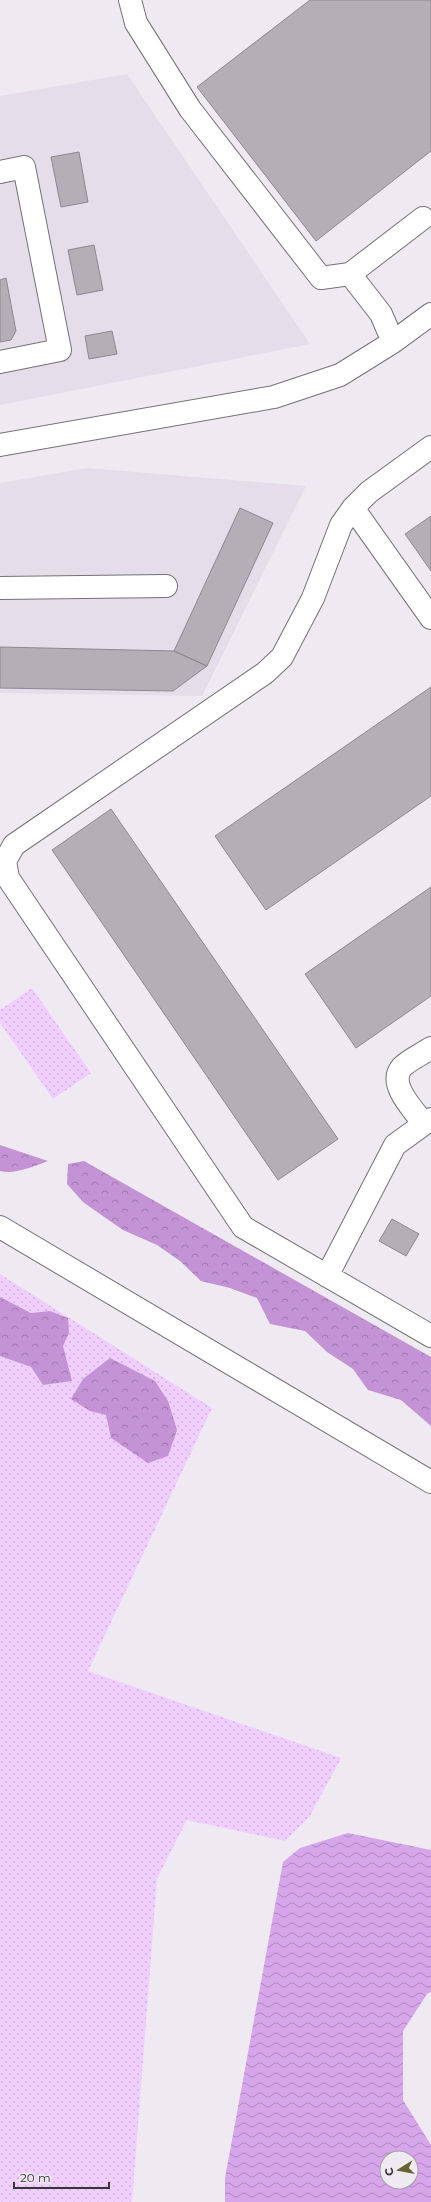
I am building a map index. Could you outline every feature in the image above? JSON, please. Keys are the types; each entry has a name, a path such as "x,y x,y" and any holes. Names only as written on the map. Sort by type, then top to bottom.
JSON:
{"main road":[{"path":"130,0 136,23 190,109 321,278 350,274 423,218"},
{"path":"0,172 24,167 60,350 0,362"},
{"path":"350,274 381,314 393,342"},
{"path":"0,445 274,397 340,375 393,342 431,314"},
{"path":"431,448 369,492 353,508 341,525 313,598 282,656 265,673 14,845 5,861 8,878 243,1227 431,1336"},
{"path":"353,508 431,618"},
{"path":"0,588 166,586"},
{"path":"327,1276 395,1145 427,1122 398,1087 397,1076 402,1067 431,1048"},
{"path":"0,1227 431,1482"}],"shaded area":[{"path":"127,74 310,344 0,405 0,96"},
{"path":"87,468 306,486 202,696 0,693 0,483"},
{"path":"32,988 91,1073 53,1099 0,1023 0,1010"},
{"path":"0,1274 212,1408 88,1671 341,1758 310,1816 285,1841 187,1820 157,1879 132,2202 0,2202 0,1356 31,1367 43,1385 71,1381 63,1346 69,1333 50,1311 31,1313 0,1297","holes":["134,1372 155,1381 127,1448 111,1438 106,1415"]}],"green space":[{"path":"0,1145 48,1161 18,1171 0,1171"},
{"path":"84,1161 431,1357 431,1426 401,1400 368,1390 353,1369 327,1352 305,1331 270,1324 257,1298 230,1288 201,1281 180,1261 157,1245 123,1230 83,1202 67,1184 68,1164"},
{"path":"0,1297 31,1313 50,1311 68,1318 69,1333 63,1346 72,1381 43,1385 31,1367 0,1356"},
{"path":"110,1358 155,1381 168,1401 177,1430 168,1456 148,1463 111,1438 106,1415 90,1411 71,1399 83,1379"}],"water":[{"path":"348,1833 431,1850 431,1992 427,1994 403,2031 403,2100 431,2145 431,2202 225,2202 225,2178 283,1862 300,1848"}],"building":[{"path":"310,0 431,0 431,151 316,241 197,87"},
{"path":"79,152 88,202 61,207 51,157"},
{"path":"94,245 103,290 77,295 68,250"},
{"path":"6,278 16,331 11,340 0,342 0,280"},
{"path":"112,331 117,354 89,359 85,336"},
{"path":"240,508 273,523 207,666 174,651"},
{"path":"431,516 431,571 405,534"},
{"path":"0,647 174,651 207,666 173,691 0,688"},
{"path":"431,687 431,796 266,910 215,836"},
{"path":"111,809 338,1139 278,1180 52,850"},
{"path":"431,887 431,996 356,1048 305,974"},
{"path":"392,1219 419,1234 406,1256 379,1241"}]}
